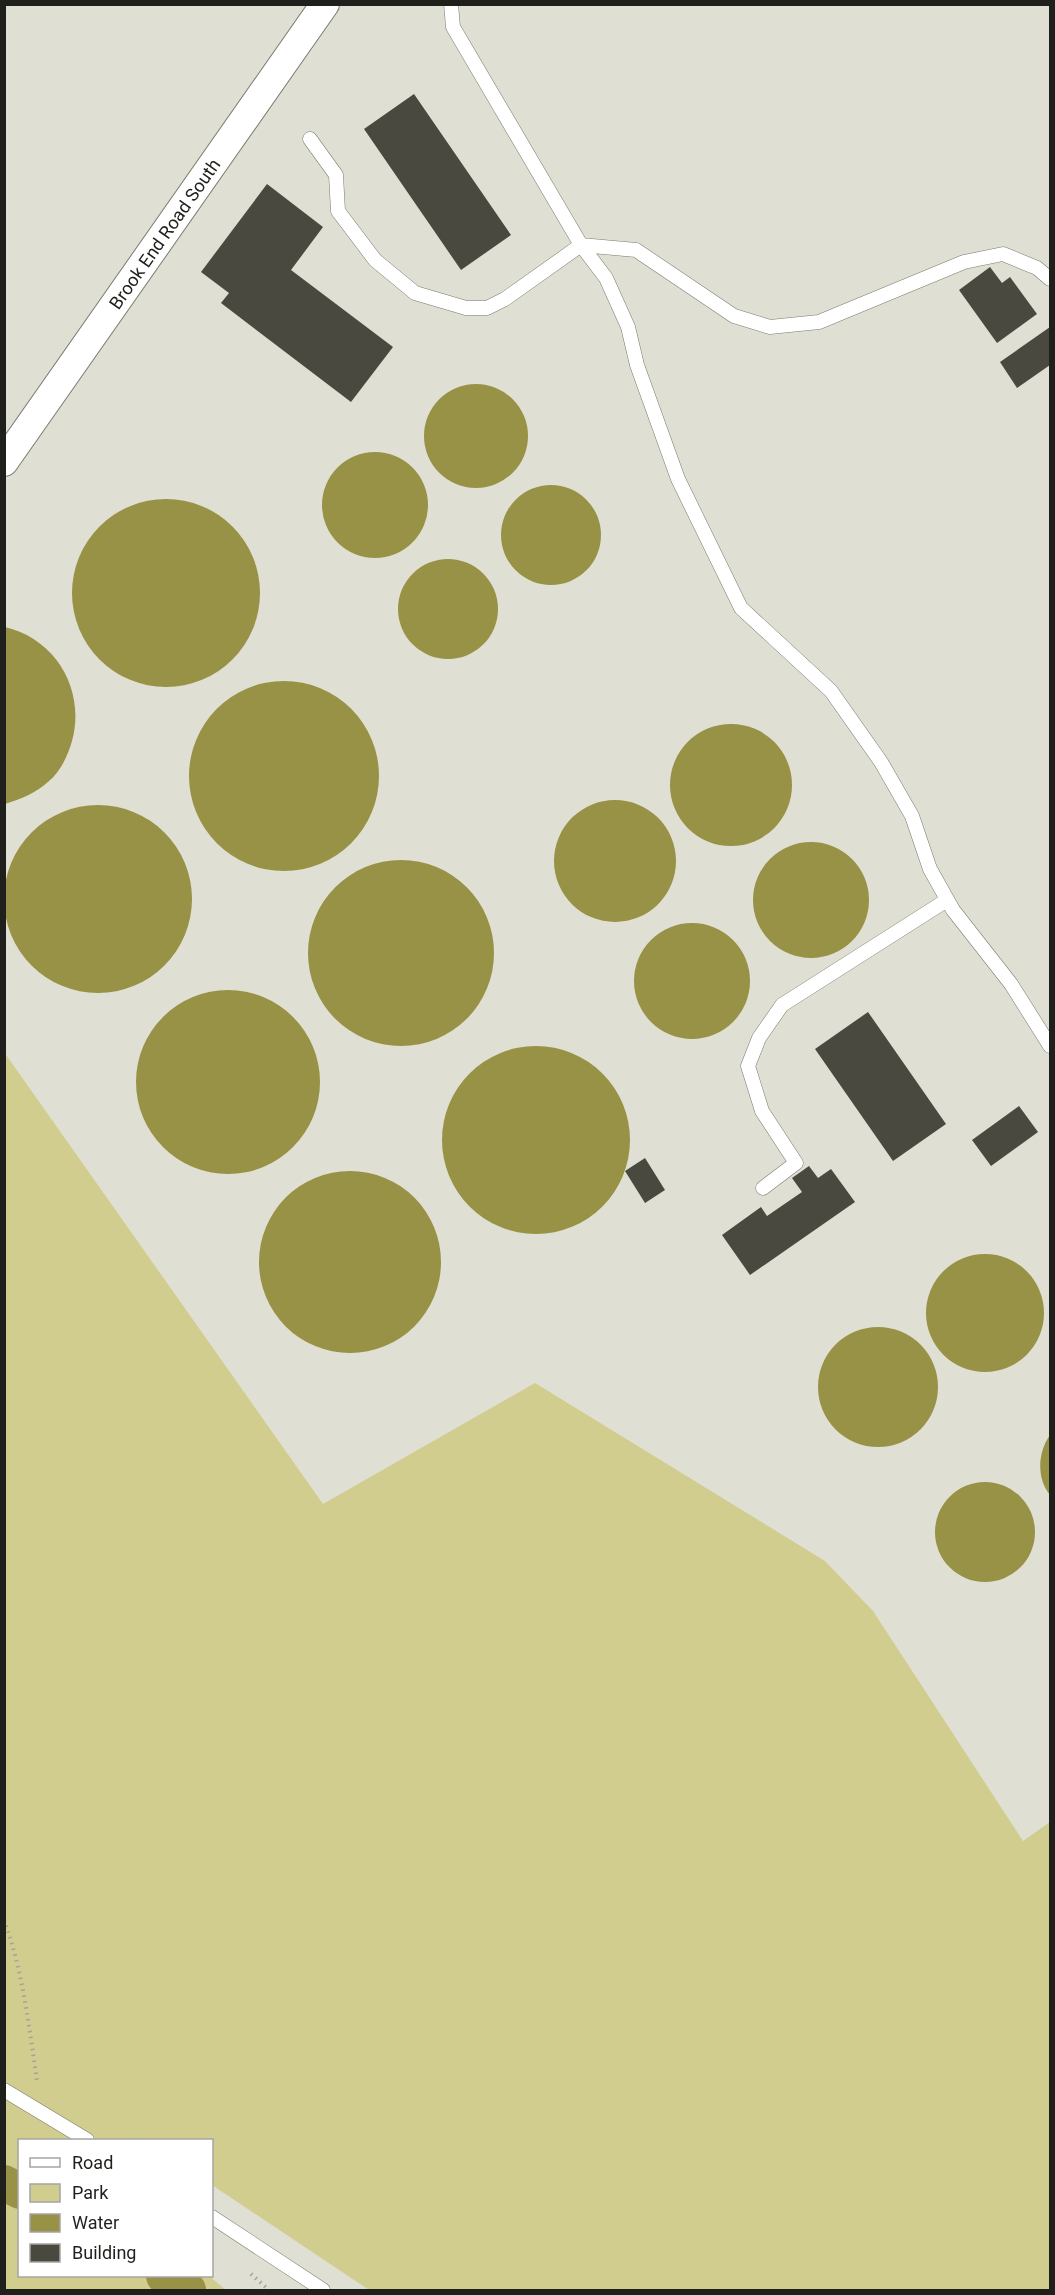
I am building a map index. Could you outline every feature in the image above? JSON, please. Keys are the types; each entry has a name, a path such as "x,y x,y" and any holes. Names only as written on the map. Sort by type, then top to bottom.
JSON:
{"street":[{"name":"Brook End Road South","path":"4,462 325,4"}],"lane":[{"path":"451,4 453,27 581,245 606,278 628,327 637,365 678,479 741,608 831,691 881,762 912,816 930,869 947,900 1046,1031 1050,1046"},
{"path":"310,140 336,175 338,211 375,260 415,293 466,308 487,308 505,299 581,245 636,250 734,316 770,327 819,322 964,262 1003,254 1037,268 1050,279"},
{"path":"763,1188 796,1163 762,1110 748,1066 759,1038 782,1005 947,900"},
{"path":"4,2090 85,2139"},
{"path":"213,2218 323,2290"}],"path":[{"path":"4,1920 12,1941 27,2014 41,2112"}],"green space":[{"path":"4,1052 323,1504 535,1383 825,1561 873,1611 1023,1841 1050,1822 1050,2290 369,2290 213,2186 213,2139 132,2138 18,2139 18,2277 210,2277 226,2290 5,2290"}],"water":[{"path":"476,384 496,388 513,399 524,416 528,436 524,456 513,473 496,484 476,488 456,484 439,473 428,456 424,436 428,416 439,399 456,388"},
{"path":"375,452 395,456 413,467 424,485 428,505 424,525 413,543 395,554 375,558 355,554 337,543 326,525 322,505 326,485 337,467 355,456"},
{"path":"551,485 570,489 587,499 597,516 601,535 597,554 587,571 570,581 551,585 532,581 515,571 505,554 501,535 505,516 515,499 532,489"},
{"path":"157,499 175,499 202,506 233,526 253,557 260,593 253,629 233,660 202,680 175,687 157,687 122,676 106,666 93,653 76,620 72,602 72,584 83,549 93,533 106,520 139,503"},
{"path":"448,559 467,563 483,574 494,590 498,609 494,628 483,644 467,655 448,659 429,655 413,644 402,628 398,609 402,590 413,574 429,563"},
{"path":"5,627 23,633 39,643 63,669 75,703 75,722 68,752 53,777 34,792 5,804"},
{"path":"275,681 293,681 329,692 344,702 358,716 375,748 379,776 375,804 368,821 358,836 344,850 312,867 293,871 275,871 239,860 224,850 210,836 193,804 189,785 189,767 200,731 210,716 224,702 256,685"},
{"path":"731,724 754,729 765,734 774,742 782,751 787,762 792,785 787,808 782,819 774,828 765,836 754,841 731,846 708,841 697,836 688,828 680,819 675,808 670,785 675,762 680,751 688,742 697,734 708,729"},
{"path":"615,800 638,805 658,818 671,838 676,861 671,884 658,904 638,917 615,922 592,917 572,904 559,884 554,861 559,838 572,818 592,805"},
{"path":"98,805 134,812 158,826 171,839 185,863 192,899 185,935 171,959 158,972 134,986 98,993 62,986 38,972 25,959 11,935 4,899 11,863 25,839 38,826 62,812"},
{"path":"811,842 833,847 852,859 864,878 869,900 864,922 852,941 833,953 811,958 789,953 770,941 758,922 753,900 758,878 770,859 789,847"},
{"path":"401,860 437,867 467,887 487,917 494,953 487,989 467,1019 437,1039 401,1046 365,1039 335,1019 315,989 308,953 315,917 335,887 365,867"},
{"path":"692,923 714,927 733,940 746,959 750,981 746,1003 733,1022 714,1035 692,1039 670,1035 651,1022 638,1003 634,981 638,959 651,940 670,927"},
{"path":"228,990 263,997 293,1017 313,1047 320,1082 313,1117 293,1147 263,1167 228,1174 193,1167 163,1147 143,1117 136,1082 143,1047 163,1017 193,997"},
{"path":"527,1046 545,1046 572,1053 603,1073 623,1104 630,1140 623,1176 603,1207 572,1227 545,1234 527,1234 492,1223 476,1213 463,1200 446,1167 442,1149 442,1131 453,1096 463,1080 476,1067 509,1050"},
{"path":"350,1171 368,1172 385,1178 401,1186 415,1197 426,1211 434,1227 440,1244 440,1280 434,1297 426,1313 415,1327 401,1338 385,1346 368,1352 350,1353 332,1352 315,1346 299,1338 285,1327 274,1313 266,1297 260,1280 259,1262 260,1244 266,1227 274,1211 285,1197 299,1186 315,1178 332,1172"},
{"path":"985,1254 1007,1259 1027,1271 1039,1291 1044,1313 1039,1335 1027,1355 1007,1367 985,1372 963,1367 943,1355 931,1335 926,1313 931,1291 943,1271 963,1259"},
{"path":"878,1327 901,1331 921,1344 934,1364 938,1387 934,1410 921,1430 901,1443 878,1447 855,1443 835,1430 822,1410 818,1387 822,1364 835,1344 855,1331"},
{"path":"1050,1435 1050,1495 1042,1481 1040,1465 1043,1449"},
{"path":"985,1482 1013,1490 1027,1504 1035,1532 1027,1560 1013,1574 985,1582 957,1574 943,1560 935,1532 943,1504 957,1490"}],"building":[{"path":"414,94 511,235 461,270 364,129"},
{"path":"267,184 323,227 291,270 393,347 351,402 221,303 229,293 201,272"},
{"path":"990,267 1002,283 1010,277 1037,314 997,343 959,290"},
{"path":"1050,327 1050,365 1017,388 1000,362"},
{"path":"868,1012 946,1124 893,1161 815,1049"},
{"path":"1019,1106 1038,1132 991,1166 972,1140"},
{"path":"645,1158 665,1190 645,1203 625,1171"},
{"path":"809,1166 818,1178 831,1169 855,1202 750,1275 722,1235 761,1207 767,1216 802,1192 792,1178"}],"waterway":[{"path":"4,2183 18,2190"},
{"path":"166,2277 188,2290"}]}
